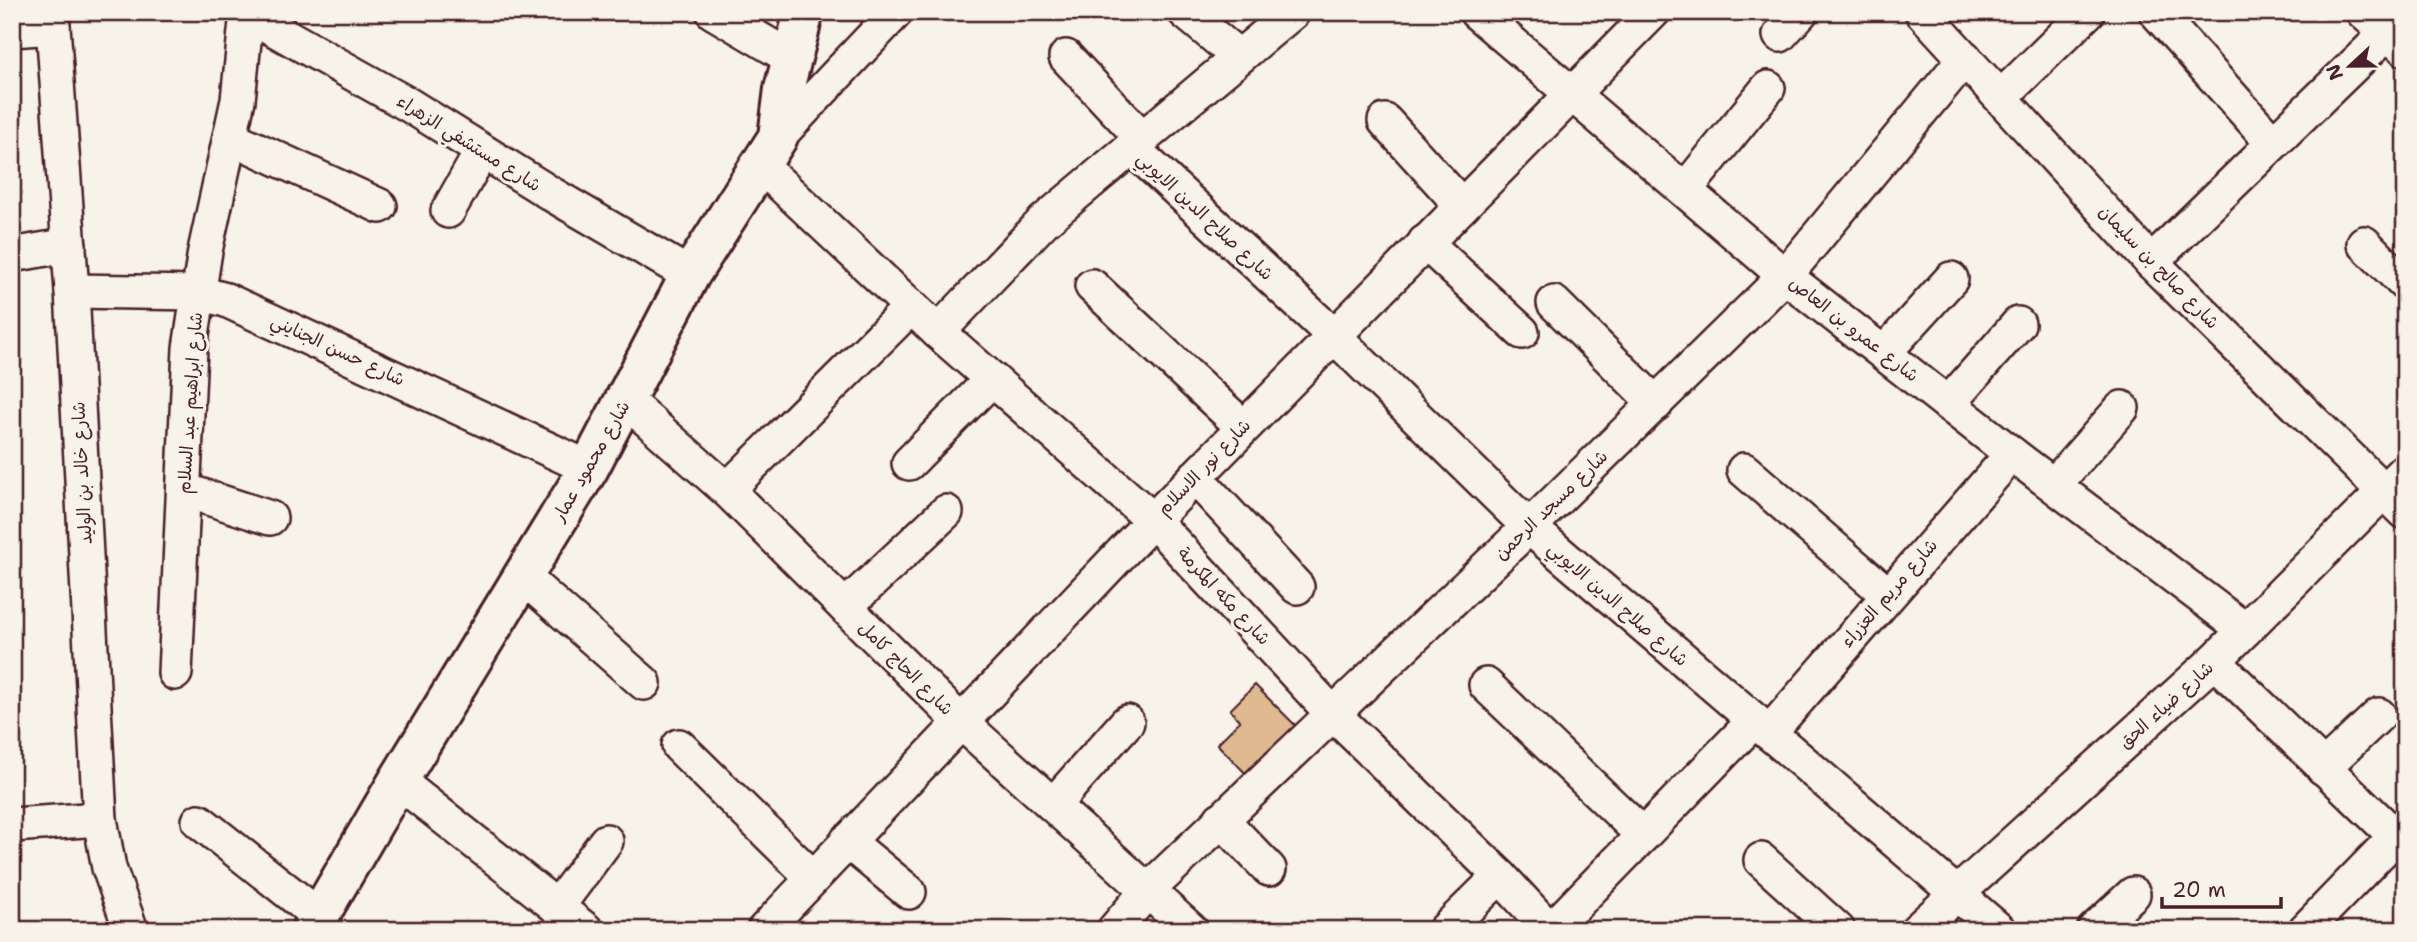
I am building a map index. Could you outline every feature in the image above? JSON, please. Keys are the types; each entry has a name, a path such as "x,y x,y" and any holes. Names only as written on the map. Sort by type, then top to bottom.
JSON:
{"street":[{"path":"713,12 791,58"},
{"path":"768,151 804,12"},
{"name":"شارع محمود عمار","path":"316,923 398,781 589,468 690,275 768,151 896,12"},
{"path":"1185,12 1239,57"},
{"path":"938,332 1044,221 1293,12"},
{"name":"شارع عمرو بن العاص","path":"1475,12 1786,276 2012,454 2245,630"},
{"name":"شارع صالح بن سليمان","path":"1922,12 2151,262 2397,491"},
{"path":"2001,97 2088,12"},
{"path":"2156,12 2273,143"},
{"name":"شارع ابراهيم عبد السلام","path":"175,673 190,348 238,100 247,13"},
{"name":"شارع مستشفي الزهراء","path":"247,13 409,105 690,275"},
{"name":"شارع نور الاسلام","path":"764,930 1153,520 1651,13"},
{"path":"12,30 52,20"},
{"name":"شارع خالد بن الوليد","path":"52,20 72,291 100,819 109,868 131,930"},
{"path":"2151,262 2385,31"},
{"name":"شارع صلاح الدين الايوبي","path":"1066,57 1136,142 1529,527 1999,930"},
{"name":"شارع مسجد الرحمن","path":"1114,930 1148,890 1331,712 1529,527 1786,276 1965,58"},
{"path":"1685,190 1768,88"},
{"path":"1385,121 1462,206"},
{"path":"230,137 380,206"},
{"path":"448,211 482,151"},
{"name":"شارع مكه المكرمة","path":"768,151 938,332 1153,520 1331,712 1500,876 1550,930"},
{"path":"1425,242 1521,332"},
{"path":"2364,243 2405,284"},
{"path":"12,256 69,245"},
{"path":"1884,354 1951,279"},
{"path":"1091,286 1243,427"},
{"name":"شارع حسن الجنايني","path":"72,291 199,293 256,312 589,468"},
{"path":"1555,303 1656,404"},
{"path":"727,490 911,306"},
{"path":"1948,404 2018,324"},
{"path":"909,463 992,379"},
{"name":"شارع الحاج كامل","path":"626,401 727,490 961,722 1191,930"},
{"path":"2054,485 2122,408"},
{"name":"شارع مريم العزراء","path":"1550,930 1643,835 1761,727 1887,594 2012,454"},
{"path":"1744,470 1887,594"},
{"path":"1195,477 1297,587"},
{"path":"184,490 270,518"},
{"name":"شارع ضياء الحق","path":"1917,930 2397,491"},
{"path":"845,607 946,512"},
{"path":"523,577 644,683"},
{"path":"2214,661 2323,768 2400,831 2305,930"},
{"path":"1486,685 1643,835"},
{"path":"2323,768 2379,715"},
{"path":"1054,805 1127,722"},
{"path":"679,746 813,878"},
{"path":"398,781 586,930"},
{"path":"12,825 100,819"},
{"path":"1221,819 1269,869"},
{"path":"199,821 316,923"},
{"path":"557,907 606,841"},
{"path":"847,841 909,892"},
{"path":"1761,860 1838,930"},
{"path":"1446,930 1500,876"},
{"path":"2094,930 2133,894"}],"building":[{"path":"1255,685 1301,731 1252,780 1217,744 1240,721 1230,710"}]}
